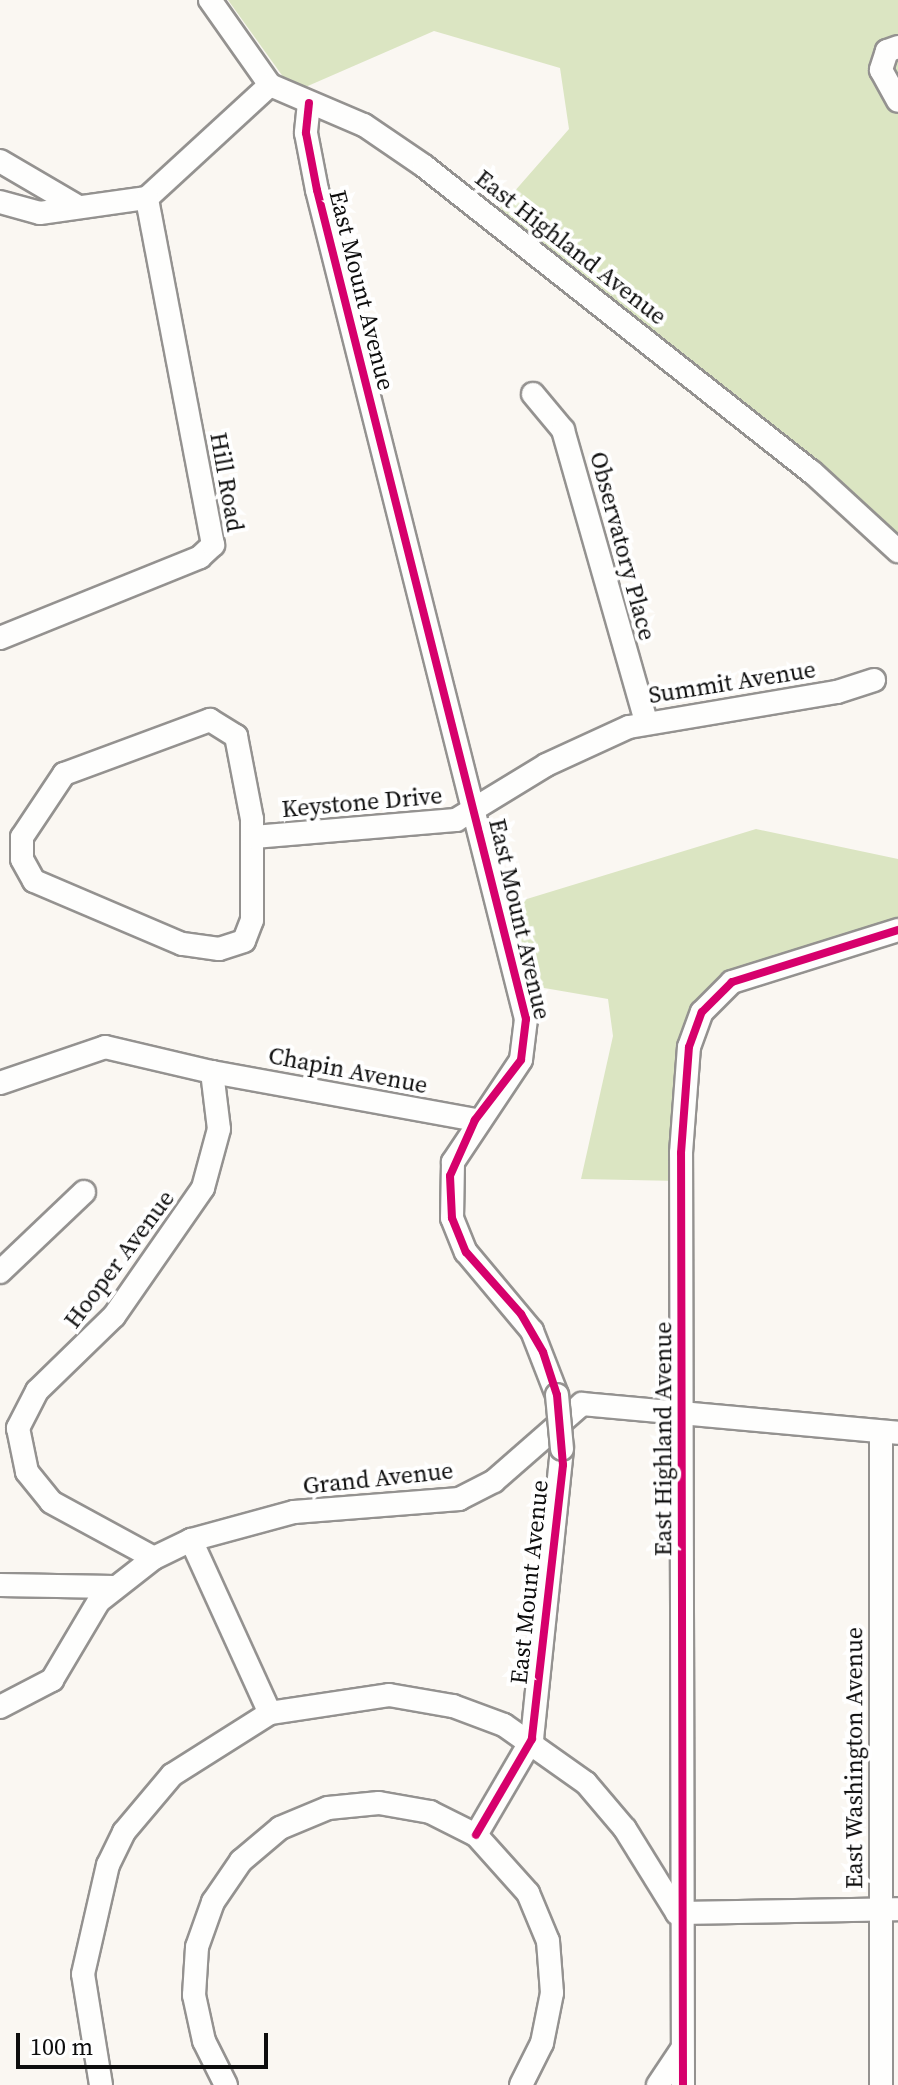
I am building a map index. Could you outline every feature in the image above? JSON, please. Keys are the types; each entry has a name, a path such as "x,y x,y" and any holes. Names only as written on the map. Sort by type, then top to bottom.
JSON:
{"street":[{"path":"0,202 40,213 147,198 270,85 210,0"},
{"path":"898,47 887,51 881,70 898,101"},
{"name":"East Highland Avenue","path":"270,85 364,125 424,166 812,472 898,551"},
{"name":"East Mount Avenue","path":"309,103 314,179 527,1030 521,1060 475,1120 450,1176 455,1231 532,1331 557,1395 562,1449 532,1739 476,1835"},
{"path":"0,161 77,206"},
{"name":"Hill Road","path":"0,638 213,545 147,198"},
{"name":"Observatory Place","path":"533,394 553,412 572,456 646,722"},
{"name":"Summit Avenue","path":"474,811 564,755 646,722 837,692 874,680"},
{"name":"Keystone Drive","path":"210,720 236,736 253,837 251,926 235,948 219,949 110,919 40,887 21,848 34,811 64,774 210,720"},
{"name":"Keystone Drive","path":"253,837 456,820 474,811"},
{"name":"East Highland Avenue","path":"683,2085 677,1913 683,1409 682,1138 695,1027 732,982 898,930"},
{"path":"0,1083 105,1047 212,1072"},
{"name":"Chapin Avenue","path":"212,1072 475,1120"},
{"name":"Hooper Avenue","path":"154,1558 51,1502 27,1472 18,1428 37,1391 114,1316 203,1188 219,1129 212,1072"},
{"path":"0,1272 84,1192"},
{"name":"Grand Avenue","path":"0,1707 66,1666 99,1601 154,1558 191,1540 294,1512 459,1499 494,1481 592,1401 890,1432"},
{"name":"East Washington Avenue","path":"881,2085 889,1909 890,1432"},
{"path":"191,1540 270,1713"},
{"path":"0,1585 114,1587"},
{"path":"101,2085 83,1974 108,1865 124,1832 172,1775 270,1713 389,1695 453,1706 532,1739 613,1814 677,1913 889,1909"},
{"path":"226,2085 204,2041 194,1971 213,1902 241,1861 280,1828 353,1804 430,1812 476,1835 528,1893 548,1941 549,2018 521,2085"},
{"path":"658,2085 682,2049"}],"green space":[{"path":"228,0 898,0 898,556 492,217 569,129 560,68 434,31 294,92"},
{"path":"756,829 898,859 898,928 719,994 682,1058 679,1181 581,1179 613,1036 608,999 521,984 501,907"}],"cycle path":[{"path":"309,103 306,133 317,190 526,1019 521,1060 475,1120 450,1176 452,1218 466,1252 521,1314 543,1352 557,1395 563,1465 532,1739 476,1835"},
{"path":"683,2085 681,1153 689,1047 702,1012 732,982 898,930"}]}
